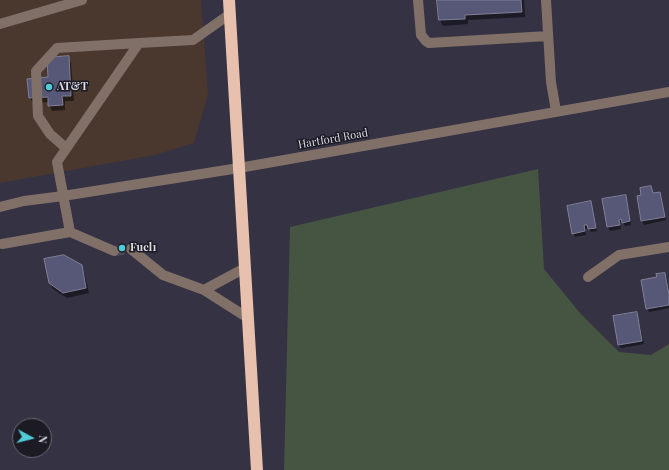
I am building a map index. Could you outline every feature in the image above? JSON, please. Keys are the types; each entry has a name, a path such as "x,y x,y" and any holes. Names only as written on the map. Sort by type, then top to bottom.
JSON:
{"highway":[{"path":"229,0 257,470"}],"street":[{"path":"0,24 82,0"},
{"path":"418,0 421,35 429,43 548,36"},
{"path":"546,0 551,82 556,111"},
{"path":"66,148 50,134 38,116 36,71 56,48 193,40 230,14"},
{"path":"70,232 57,162 139,43"},
{"name":"Hartford Road","path":"0,207 24,201 239,168 669,92"},
{"path":"2,244 70,232 114,252"},
{"path":"588,278 619,255 669,247"},
{"path":"131,249 163,275 204,290 248,318"},
{"path":"204,290 245,268"}],"shaded area":[{"path":"0,0 201,0 208,94 194,143 155,155 0,183"}],"green space":[{"path":"538,169 544,269 580,313 619,352 651,355 669,344 669,470 284,470 290,227"}],"building":[{"path":"437,0 521,0 522,12 465,15 465,19 439,20"},
{"name":"AT&T","path":"69,56 71,96 62,96 63,105 48,106 48,97 29,98 27,79 48,77 47,58"},
{"path":"651,186 653,193 660,192 665,217 641,221 637,196 641,195 640,188"},
{"path":"626,195 630,221 622,223 621,219 619,220 620,225 607,227 602,199"},
{"path":"591,201 596,228 588,229 587,225 584,225 585,231 572,234 567,206"},
{"path":"64,255 82,265 86,288 63,293 49,283 44,259"},
{"path":"665,273 669,294 669,305 646,309 641,280 657,277 656,274"},
{"path":"637,312 642,341 618,345 613,316"}],"tunnel":[{"path":"114,251 131,249"}],"place":[{"name":"AT&T","path":"49,87"},
{"name":"Fuel1","path":"122,248"}]}
